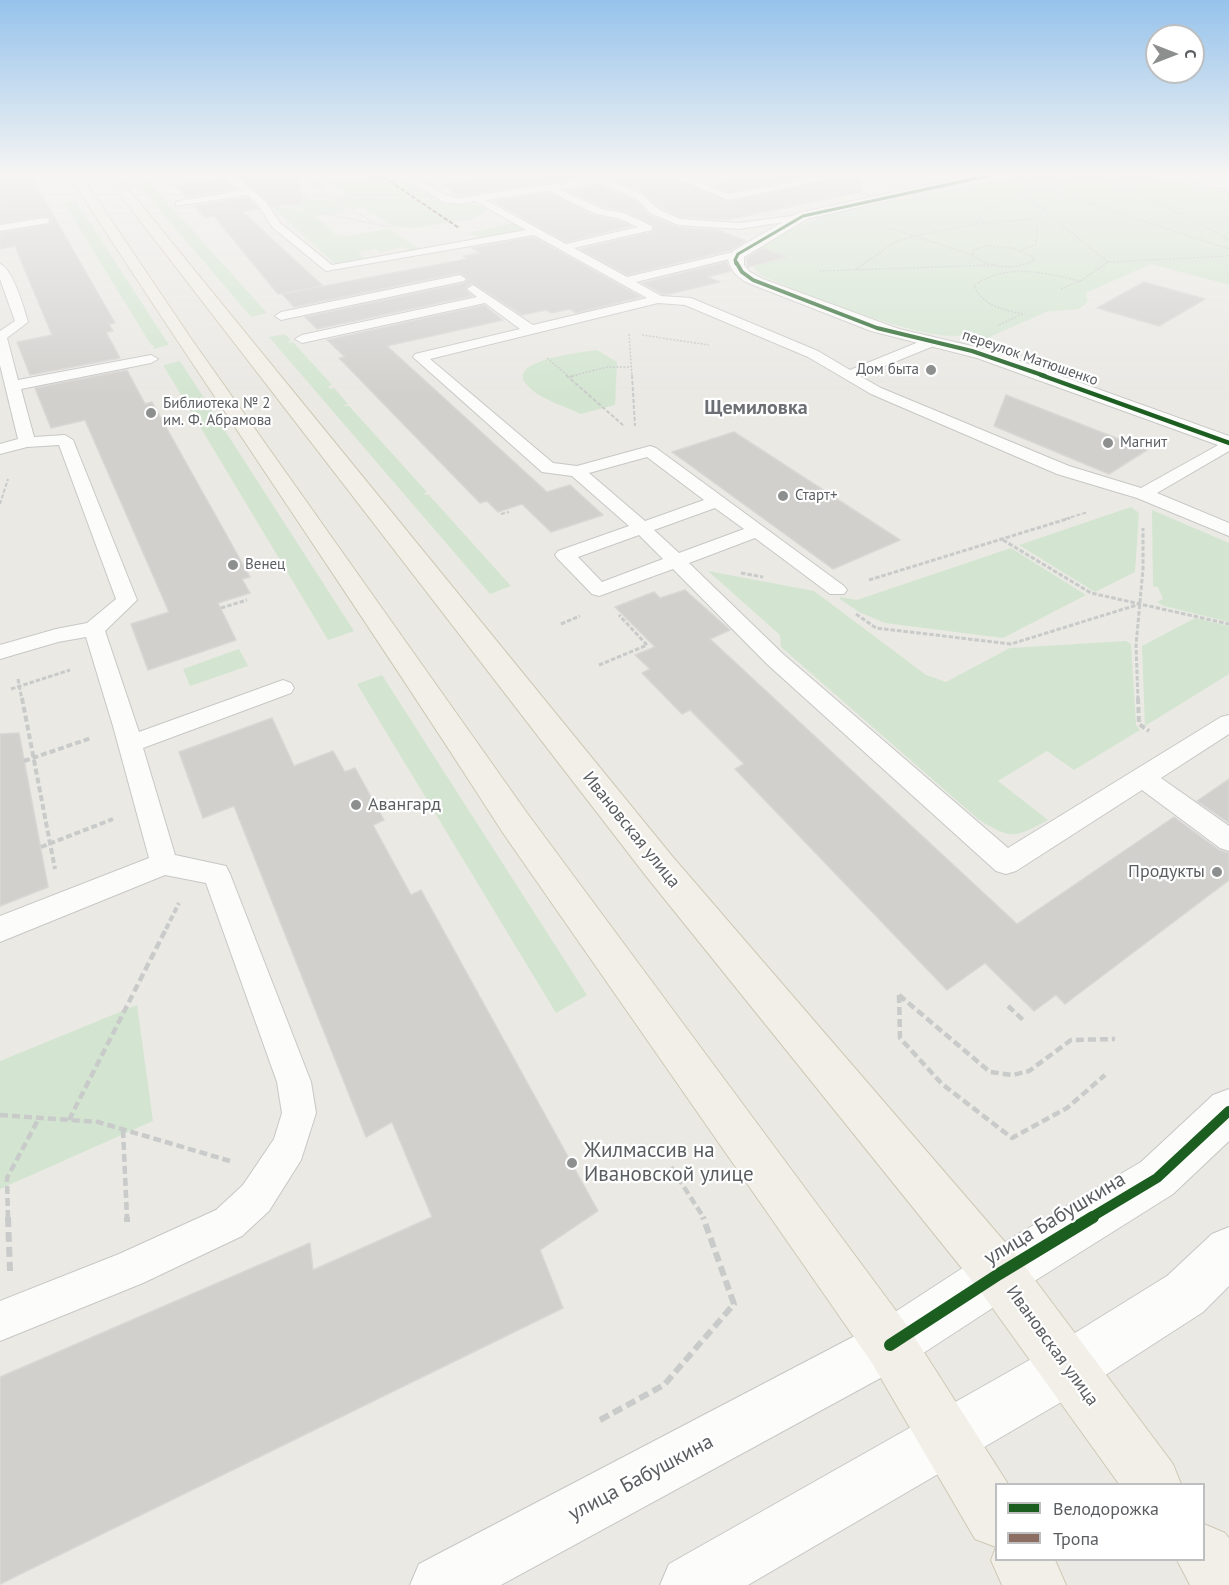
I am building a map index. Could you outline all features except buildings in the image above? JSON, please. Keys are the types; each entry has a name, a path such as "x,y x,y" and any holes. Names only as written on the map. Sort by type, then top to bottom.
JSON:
{"main road":[{"path":"122,248 184,342 458,737 514,823 890,1345 995,1516"},
{"name":"Ивановская улица","path":"169,248 659,866 999,1274 1152,1483"},
{"path":"1205,1557 1226,1585"},
{"path":"1022,1561 1036,1585"}],"street":[{"path":"738,254 748,248"},
{"name":"переулок Матюшенко","path":"738,254 735,260 736,266 748,278 762,284 894,334 959,346 983,354 1229,444"},
{"name":"улица Бабушкина","path":"440,1585 890,1345 999,1274 1157,1178 1229,1111"},
{"path":"690,1585 1068,1368 1185,1294 1229,1251"}],"lane":[{"path":"304,248 330,269 447,248"},
{"path":"568,248 657,299"},
{"path":"426,252 487,299 524,332"},
{"path":"624,281 738,254"},
{"path":"0,267 12,291 22,322 0,337 27,442"},
{"path":"281,316 460,279"},
{"path":"302,339 487,299"},
{"path":"837,590 650,451 577,471 548,468 420,357 657,299 687,300 813,354 876,391 1063,470 1143,494 1229,530"},
{"path":"849,375 931,342"},
{"path":"12,386 151,359"},
{"path":"0,449 27,442 65,440 127,600 94,629 56,636 6,650"},
{"path":"1143,494 1229,444"},
{"path":"577,471 641,527 775,659 1006,864 1229,723"},
{"path":"717,501 565,555 599,590 756,531"},
{"path":"94,629 128,735 164,864"},
{"path":"128,735 283,688"},
{"path":"1143,778 1229,840"},
{"path":"0,929 164,864 216,874 294,1082 298,1113 289,1148 273,1174 256,1198 229,1223 129,1269 5,1319"}],"path":[{"path":"420,248 426,252"},
{"path":"856,269 885,248"},
{"path":"951,248 995,265"},
{"path":"972,255 974,249 978,248"},
{"path":"812,270 1015,266 1034,260 1022,250 1004,248"},
{"path":"1022,250 1027,248"},
{"path":"1090,248 1108,262"},
{"path":"1061,289 1080,281 1108,262 1229,256"},
{"path":"1015,266 1019,270"},
{"path":"1023,314 988,302 976,292 974,286 979,280 995,274 1019,270 1080,281"},
{"path":"623,309 629,332 636,436"},
{"path":"524,332 650,451"},
{"path":"629,332 709,345"},
{"path":"570,377 607,367 631,367"},
{"path":"675,560 837,590 1143,494 1143,569 1136,645 1139,724 1180,753"},
{"path":"501,514 509,512"},
{"path":"1003,539 1091,594 1229,624"},
{"path":"837,590 833,598 876,628 1011,644 1140,604"},
{"path":"221,609 247,600"},
{"path":"599,664 646,645 624,621"},
{"path":"6,650 20,686 63,904"},
{"path":"11,689 104,659"},
{"path":"24,761 128,735"},
{"path":"41,846 147,805"},
{"path":"69,1120 195,870"},
{"path":"1105,1076 1067,1108 1012,1138 942,1084 900,1038 899,995 990,1072 1013,1075 1029,1071 1071,1040 1115,1039"},
{"path":"1008,1006 1023,1020"},
{"path":"0,1115 98,1122 273,1174"},
{"path":"5,1319 7,1178 39,1118"},
{"path":"123,1130 129,1269"},
{"path":"600,1420 664,1385 734,1304 704,1220 671,1167"}],"green space":[{"path":"92,248 106,248 169,345 153,349 154,345 151,345"},
{"path":"192,248 208,248 267,313 251,317"},
{"path":"317,248 400,248 381,252 376,249 358,252 364,258 335,264"},
{"path":"405,248 421,250 411,252"},
{"path":"761,248 1229,248 1229,285 1151,264 1086,293 1088,302 1079,309 1046,312 983,340 966,334 950,336 898,326 808,294 766,278 757,272 750,256"},
{"path":"285,334 291,340 287,343 293,342 332,385 328,386 330,389 334,388 348,404 344,405 349,406 427,492 423,494 429,495 511,586 490,594 269,337"},
{"path":"597,350 617,362 615,405 581,414 538,394 528,386 523,377 526,370 548,359"},
{"path":"180,361 354,631 328,640 163,365"},
{"path":"1131,507 1139,513 1135,572 1095,592 1019,545"},
{"path":"1152,510 1229,543 1229,622 1164,606 1157,602 1163,599 1158,587 1153,586"},
{"path":"1011,548 1086,595 1003,638 885,623 859,612 840,599 840,597 857,600"},
{"path":"708,571 814,591 926,675 946,682 1010,648 1126,641 1131,644 1136,725 1140,730 1074,770 1047,751 998,781 1048,820 1020,833 998,831 978,819 781,647 780,635"},
{"path":"1195,618 1229,626 1229,674 1145,726 1142,646"},
{"path":"239,649 248,666 190,686 183,669"},
{"path":"382,675 587,995 556,1013 357,684"},
{"path":"137,1005 153,1121 0,1189 0,1061"}],"cycle path":[{"path":"748,248 738,254 735,260 742,272 753,280 860,322 904,336 983,354 1229,443"},
{"path":"890,1345 999,1274 1157,1178 1229,1111"}],"place":[{"name":"Дом быта","path":"931,370"},
{"name":"Библиотека № 2 им. Ф. Абрамова","path":"151,413"},
{"name":"Магнит","path":"1108,443"},
{"name":"Старт+","path":"783,496"},
{"name":"Венец","path":"233,565"},
{"name":"Авангард","path":"356,805"},
{"name":"Продукты","path":"1217,872"},
{"name":"Жилмассив на Ивановской улице","path":"572,1163"}],"district":[{"name":"Щемиловка","path":"756,408"}]}
